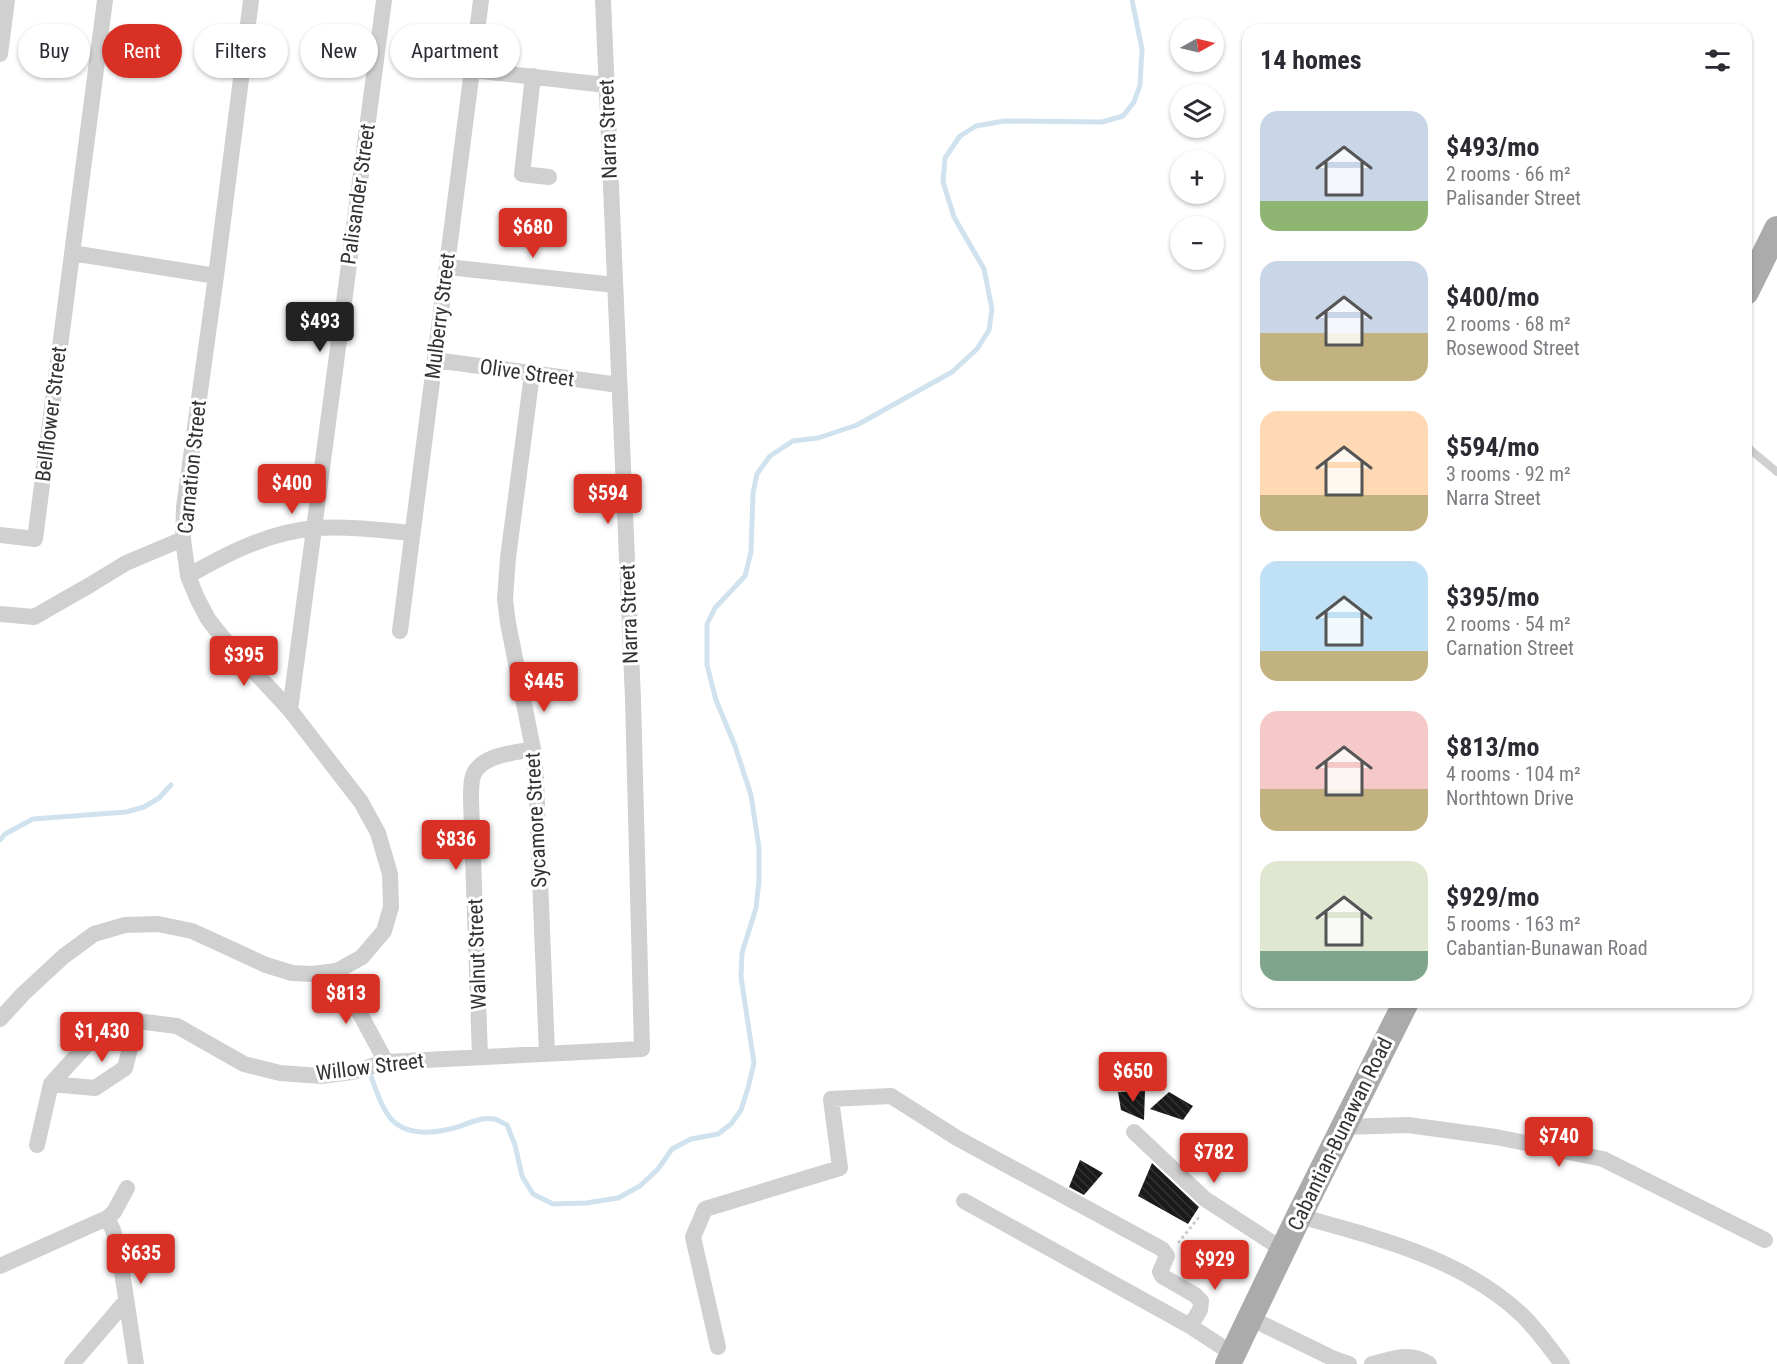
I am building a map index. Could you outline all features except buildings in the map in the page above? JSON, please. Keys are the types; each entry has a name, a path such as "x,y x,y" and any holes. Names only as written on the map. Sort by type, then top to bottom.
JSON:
{"main road":[{"path":"1752,280 1777,230"},
{"name":"Cabantian-Bunawan Road","path":"1231,1359 1282,1249 1403,1008"}],"street":[{"path":"0,54 2,24 7,0"},
{"name":"Bellflower Street","path":"0,535 35,539 105,0"},
{"name":"Carnation Street","path":"0,1019 64,956 94,934 125,925 158,924 192,931 266,965 292,973 312,974 337,971 362,957 384,931 391,907 390,874 378,833 361,802 290,710 208,619 188,576 183,539 184,507 251,0"},
{"name":"Palisander Street","path":"290,710 384,0"},
{"name":"Mulberry Street","path":"479,24 482,0"},
{"name":"Narra Street","path":"603,0 633,699 642,1049"},
{"path":"520,75 606,85"},
{"path":"533,76 522,174 549,177"},
{"name":"Mulberry Street","path":"399,631 471,78"},
{"path":"72,253 216,276"},
{"path":"447,267 615,285"},
{"name":"Olive Street","path":"435,360 619,385"},
{"name":"Sycamore Street","path":"532,374 508,558 506,598 508,623 533,749 536,779 547,1054"},
{"path":"188,576 219,557 253,542 280,534 314,528 412,532"},
{"path":"0,614 33,616 126,563 183,539"},
{"name":"Walnut Street","path":"480,1057 472,777 483,764 496,757 533,749"},
{"path":"337,971 386,1062"},
{"path":"51,1084 95,1089 125,1068 137,1021"},
{"name":"Willow Street","path":"37,1145 51,1084 91,1040 137,1021 177,1026 244,1064 280,1073 321,1076 352,1072 386,1062 642,1049"},
{"path":"718,1347 693,1237 705,1209 840,1168 831,1099 891,1096 957,1138 1162,1249 1167,1256 1160,1272 1162,1276 1195,1295 1201,1301 1200,1310 1190,1326"},
{"path":"1343,1127 1408,1125 1496,1137 1603,1159 1766,1240"},
{"path":"1134,1132 1210,1203 1282,1249"},
{"path":"0,1266 107,1218 114,1212 127,1188"},
{"path":"964,1201 1190,1326 1231,1359"},
{"path":"1299,1216 1385,1240 1423,1254 1463,1274 1498,1295 1524,1318 1562,1364"},
{"path":"107,1218 116,1239 136,1364"},
{"path":"72,1364 126,1301"},
{"path":"1250,1318 1349,1364"},
{"path":"1372,1364 1405,1356 1419,1358 1429,1364"}],"lane":[{"path":"1752,451 1777,472"}],"path":[{"path":"1167,1256 1210,1203"}],"waterway":[{"path":"370,1074 388,1115 406,1129 422,1132 439,1131 489,1118 507,1125 515,1145 522,1176 533,1194 553,1204 586,1203 618,1198 640,1186 658,1169 672,1149 691,1139 718,1134 731,1124 741,1110 754,1063 741,977 742,953 756,908 759,848 751,795 735,746 716,700 707,665 707,624 715,608 745,576 751,552 753,493 757,474 770,456 793,441 818,438 857,425 952,372 977,349 989,330 992,309 984,269 954,217 943,182 945,158 960,136 976,126 1004,121 1102,122 1123,116 1134,102 1140,85 1142,49 1132,0"},
{"path":"0,840 5,834 33,819 126,812 144,807 159,798 171,785"}]}
